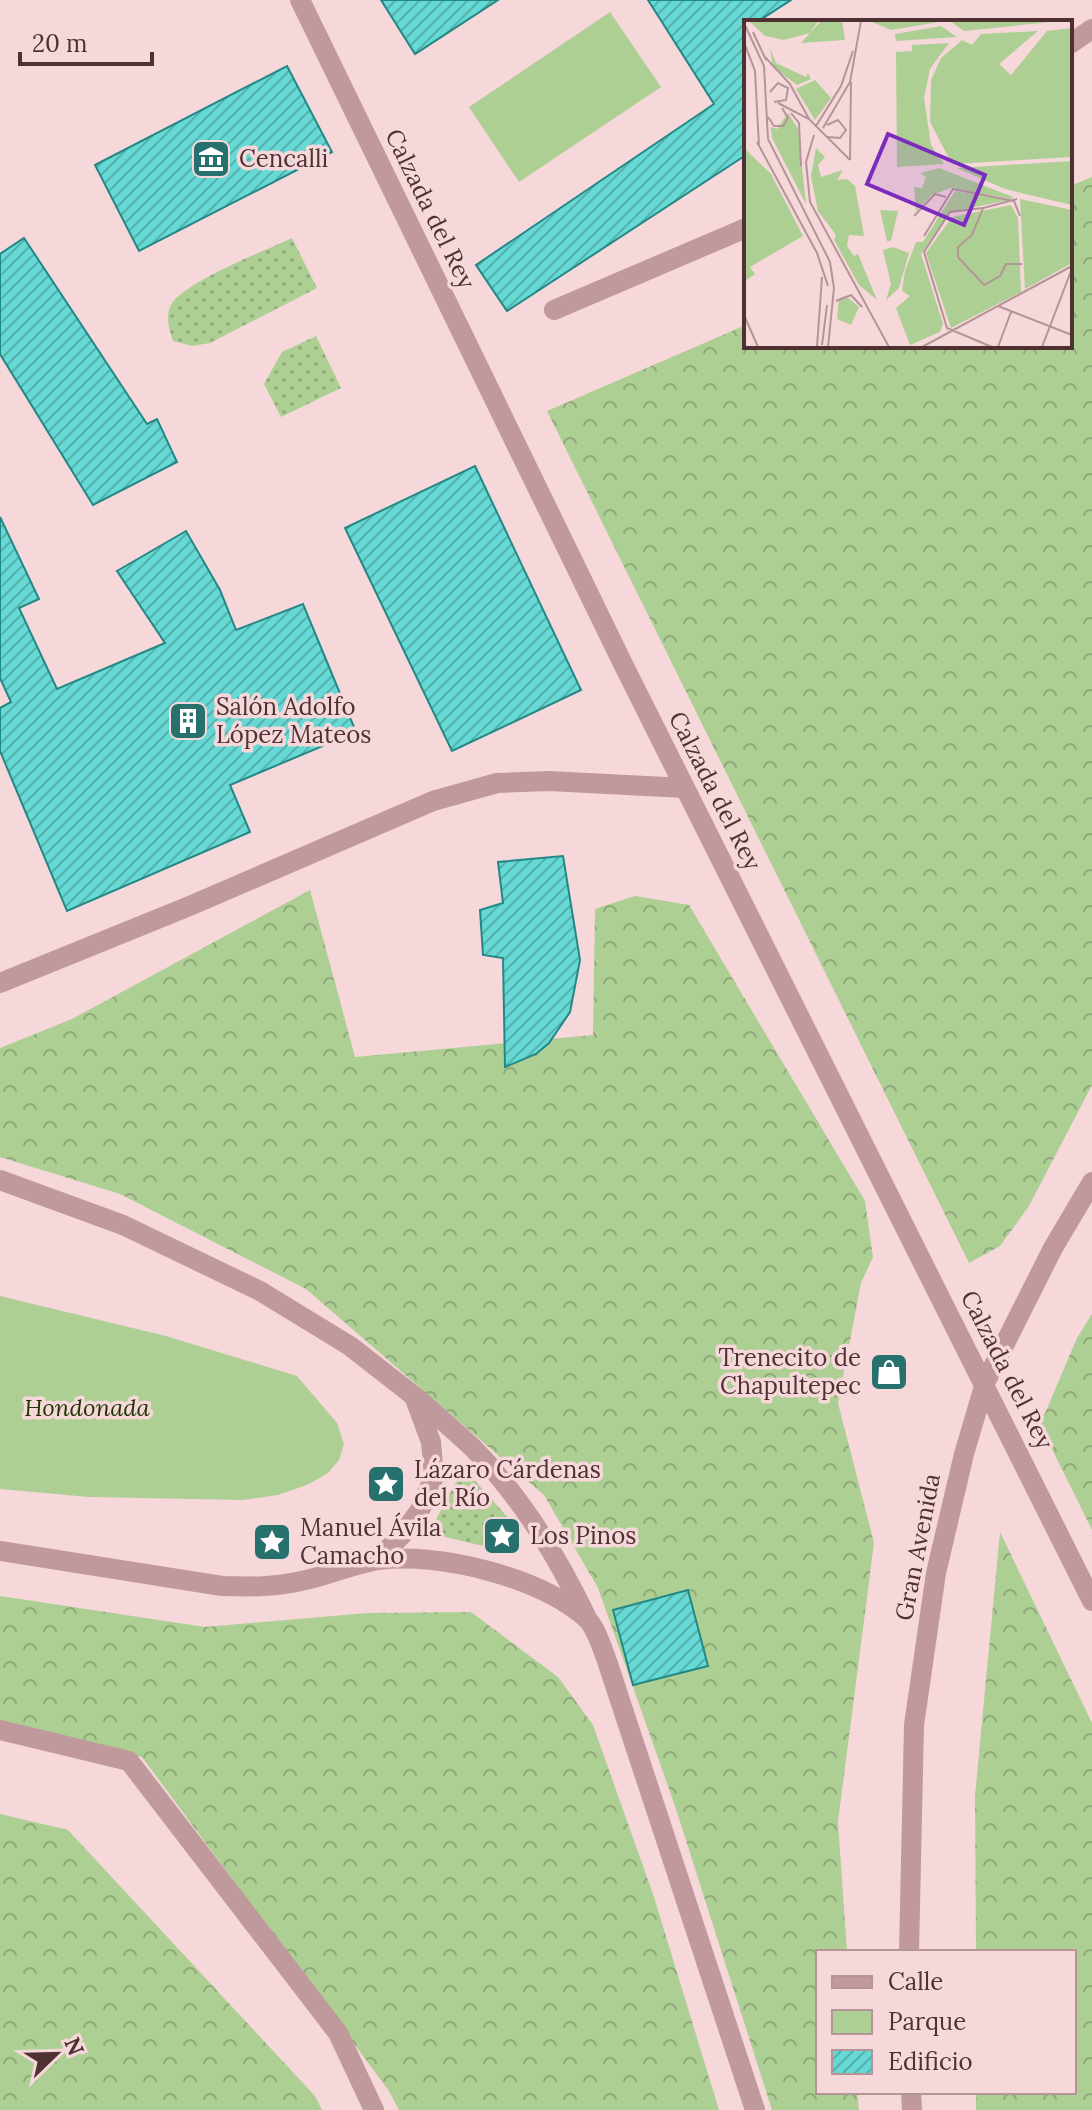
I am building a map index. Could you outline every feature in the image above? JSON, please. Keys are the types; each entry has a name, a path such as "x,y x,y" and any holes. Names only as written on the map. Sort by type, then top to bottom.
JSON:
{"street":[{"name":"Calzada del Rey","path":"300,0 685,788 1092,1601"},
{"path":"1072,43 1092,29"},
{"path":"554,310 744,229"},
{"path":"0,983 192,905 433,801 497,783 536,781 685,788"},
{"path":"0,1180 123,1225 260,1291 350,1346 414,1396 472,1448 504,1484 540,1531 607,1661 755,2110"},
{"name":"Gran Avenida","path":"909,1950 914,1725 936,1573 964,1454 985,1383 1053,1248 1092,1182"},
{"path":"377,1560 402,1535 420,1510 434,1477 431,1442 414,1396"},
{"path":"0,1551 222,1586 259,1588 302,1581 377,1560 453,1563 504,1576 551,1595 588,1619"},
{"path":"0,1730 129,1761 338,2033 374,2110"}],"green space":[{"path":"610,12 661,87 519,182 469,107"},
{"path":"1092,177 1092,1085 1029,1206 1000,1246 969,1263 547,411 744,326 744,348 1072,348 1072,185"},
{"path":"292,238 317,288 210,343 192,346 173,341 168,314 179,296 208,277"},
{"path":"316,336 341,388 281,417 264,384 282,352"},
{"path":"310,890 355,1057 593,1035 595,909 635,896 689,905 865,1201 873,1257 861,1283 838,1403 874,1543 838,1822 847,1950 816,1950 816,2094 857,2094 859,2110 772,2110 675,1806 598,1588 544,1495 306,1289 120,1194 0,1157 0,1048 72,1019"},
{"name":"Hondonada","path":"0,1296 166,1336 297,1376 337,1423 344,1444 339,1460 328,1473 307,1485 278,1495 243,1500 89,1497 0,1489"},
{"path":"1092,1314 1092,1530 1040,1425 1077,1338"},
{"path":"465,1472 519,1530 521,1541 515,1550 504,1551 437,1535 434,1523 457,1480"},
{"path":"1000,1532 1092,1723 1092,2110 976,2110 976,2094 1076,2094 1076,1950 976,1950 975,1796"},
{"path":"0,1596 205,1627 368,1613 471,1612 558,1677 593,1725 654,1897 719,2110 399,2110 389,2091 142,1757 0,1728"},
{"path":"0,1814 68,1830 315,2096 322,2110 0,2110"}],"building":[{"path":"381,0 498,0 415,54"},
{"path":"648,0 791,0 760,20 744,20 744,156 507,311 476,265 714,104"},
{"path":"287,66 332,152 139,251 95,165"},
{"path":"24,238 147,424 157,419 177,462 93,505 0,354 0,254"},
{"path":"475,466 581,690 452,751 345,528"},
{"name":"Salón Adolfo López Mateos","path":"0,517 39,599 19,608 57,689 165,643 117,571 186,531 220,590 236,630 303,604 356,732 230,785 250,832 67,911 0,751 0,708 11,702 0,678"},
{"path":"563,856 580,960 570,1012 549,1043 536,1054 505,1067 503,958 483,955 480,910 503,903 498,862"},
{"path":"688,1590 708,1666 633,1685 613,1610"}],"place":[{"name":"Cencalli","path":"211,159"},
{"name":"Salón Adolfo López Mateos","path":"188,721"},
{"name":"Trenecito de Chapultepec","path":"889,1372"},
{"name":"Lázaro Cárdenas del Río","path":"386,1484"},
{"name":"Los Pinos","path":"502,1536"},
{"name":"Manuel Ávila Camacho","path":"272,1542"}]}
